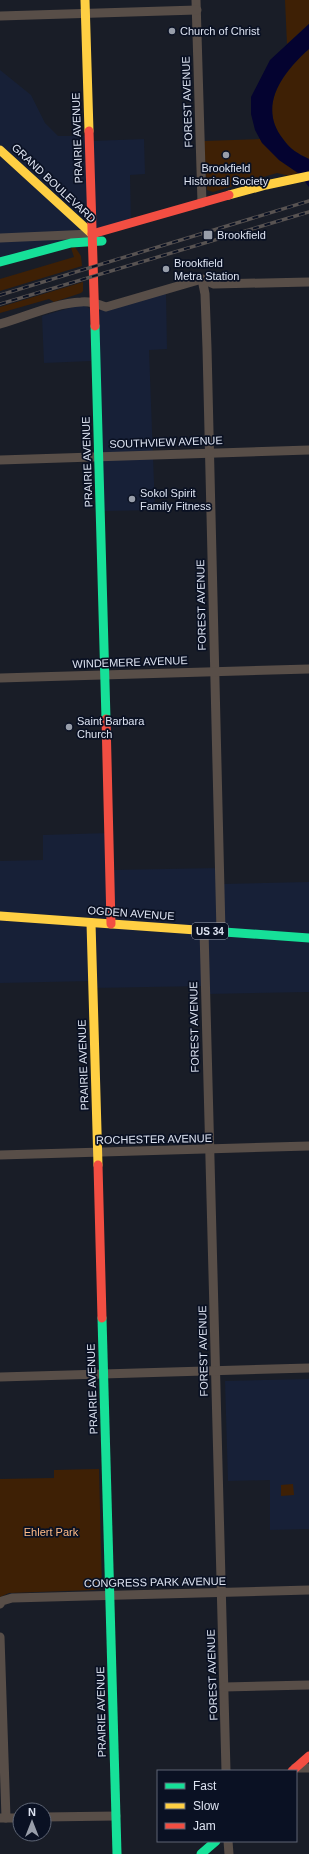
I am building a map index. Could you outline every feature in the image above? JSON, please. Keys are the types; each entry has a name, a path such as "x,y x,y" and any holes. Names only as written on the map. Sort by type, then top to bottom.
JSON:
{"street":[{"name":"PRAIRIE AVENUE","path":"85,0 100,457 111,924"},
{"name":"FOREST AVENUE","path":"196,0 202,203"},
{"path":"0,16 197,10"},
{"name":"GRAND BOULEVARD","path":"0,150 92,242"},
{"path":"0,238 92,242 169,213 266,185 298,180 309,176"},
{"path":"0,262 71,243 102,241 169,213"},
{"path":"0,324 65,304 82,302 95,303 106,307 202,279 214,284 309,282"},
{"name":"FOREST AVENUE","path":"202,279 205,294 210,453 221,932"},
{"name":"SOUTHVIEW AVENUE","path":"0,460 309,450"},
{"name":"WINDEMERE AVENUE","path":"0,678 309,669"},
{"name":"OGDEN AVENUE","path":"0,916 309,938"},
{"name":"PRAIRIE AVENUE","path":"91,923 117,1854"},
{"name":"FOREST AVENUE","path":"204,930 226,1770"},
{"name":"ROCHESTER AVENUE","path":"0,1156 309,1146"},
{"path":"0,1378 309,1368"},
{"name":"CONGRESS PARK AVENUE","path":"1,1603 12,1598 309,1590"},
{"path":"0,1637 3,1818"},
{"path":"224,1686 309,1685"},
{"path":"294,1769 309,1756"},
{"path":"294,1769 309,1768"},
{"path":"52,1818 116,1816"},
{"path":"201,1854 215,1842"},
{"path":"228,1842 229,1854"}],"shaded area":[{"path":"309,24 309,49 290,68 282,79 276,90 272,114 276,127 288,146 309,159 309,187 298,173 279,160 262,143 255,130 251,114 251,97 270,60"},
{"path":"0,70 31,95 45,123 58,136 91,136 92,141 144,139 145,174 130,175 131,222 0,262"},
{"path":"166,293 167,349 149,350 155,510 103,511 98,311"},
{"path":"83,304 90,309 91,361 44,363 42,316"},
{"path":"109,833 110,870 220,868 221,884 309,882 309,992 205,994 205,986 93,988 92,981 0,983 0,861 43,860 43,835"},
{"path":"309,1379 309,1529 270,1530 270,1480 228,1481 225,1381"}],"green space":[{"path":"285,0 309,0 309,24 287,44"},
{"path":"309,49 309,159 288,146 276,127 272,114 276,90 282,79 299,58"},
{"path":"260,139 279,160 298,173 290,176 277,173 213,192 207,190 204,141"},
{"path":"75,247 81,256 82,266 0,291 0,279 74,257 71,248"},
{"path":"83,282 83,291 81,293 54,302 49,299 0,313 0,307"},
{"name":"Ehlert Park","path":"99,1469 102,1588 94,1590 9,1593 0,1597 0,1479 54,1478 54,1470"},
{"path":"293,1484 294,1495 281,1496 281,1485"}],"railway":[{"path":"0,295 309,201"},
{"path":"0,304 309,212"}],"traffic: fast":[{"path":"0,262 71,243 102,241"},
{"path":"95,326 106,719"},
{"path":"210,931 309,938"},
{"path":"102,1318 117,1854"},
{"path":"201,1854 215,1842"}],"traffic: slow":[{"path":"85,0 89,131"},
{"path":"0,150 92,234"},
{"path":"229,195 309,176"},
{"path":"0,916 210,931"},
{"path":"91,923 98,1165"}],"traffic: jam":[{"path":"89,131 95,326"},
{"path":"92,234 229,195"},
{"path":"106,719 111,924"},
{"path":"98,1165 102,1318"},
{"path":"293,1770 309,1756"}],"place":[{"name":"Church of Christ","path":"172,31"},
{"name":"Brookfield Historical Society","path":"226,155"},
{"name":"Brookfield","path":"208,235"},
{"name":"Brookfield Metra Station","path":"166,269"},
{"name":"Sokol Spirit Family Fitness","path":"132,499"},
{"name":"Saint Barbara Church","path":"69,727"}]}
